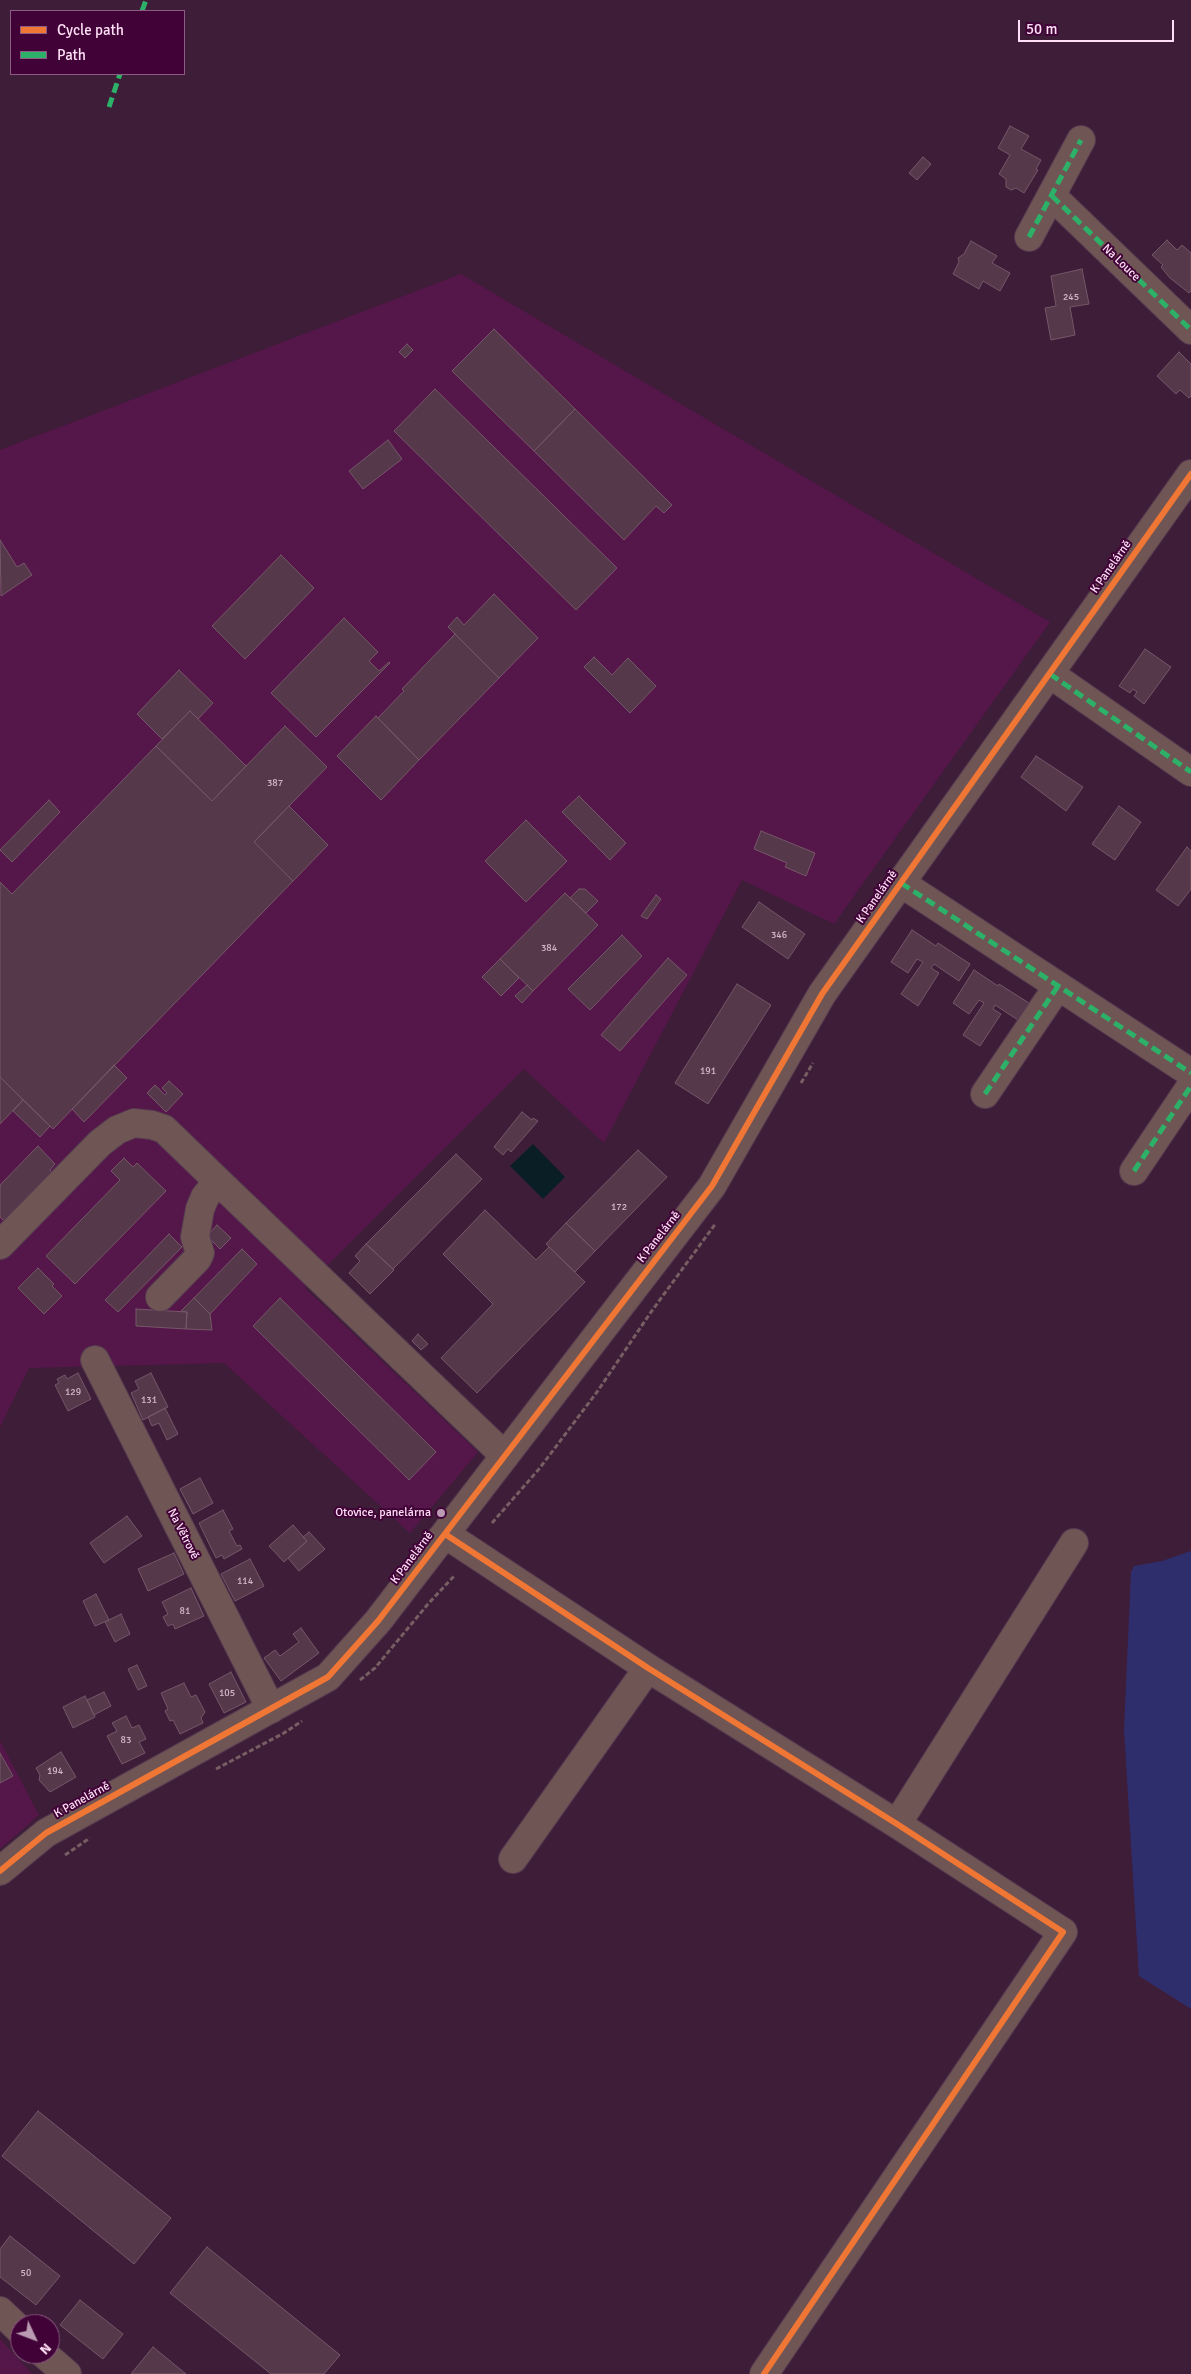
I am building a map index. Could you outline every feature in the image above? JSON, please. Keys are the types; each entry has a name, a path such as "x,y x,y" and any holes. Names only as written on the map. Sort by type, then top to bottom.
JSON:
{"street":[{"path":"1029,237 1081,140"},
{"name":"Na Louce","path":"1052,196 1191,330"},
{"name":"K Panelárně","path":"0,1871 46,1833 328,1677 378,1621 712,1186 822,994 1191,474"},
{"path":"1050,674 1190,769"},
{"path":"901,883 1191,1073"},
{"path":"985,1094 1058,986"},
{"path":"1134,1171 1191,1086"},
{"path":"3,1235 100,1143 117,1130 134,1123 152,1125 164,1129 505,1456"},
{"path":"160,1297 197,1259 200,1253 195,1237 200,1209 205,1197 213,1188 222,1186"},
{"name":"Na Větrově","path":"95,1360 271,1708"},
{"path":"445,1534 648,1668 897,1824 1062,1932 764,2374"},
{"path":"897,1824 1074,1542"},
{"path":"513,1859 648,1668"},
{"path":"0,2311 10,2320"},
{"path":"56,2364 67,2374"}],"path":[{"path":"800,1085 814,1060"},
{"path":"492,1523 538,1469 597,1392 651,1312 719,1218"}],"shaded area":[{"path":"461,274 1050,622 834,924 742,880 604,1143 524,1069 305,1288 478,1452 410,1533 224,1363 29,1368 0,1427 0,450"},
{"path":"1191,1551 1191,2009 1139,1976 1124,1730 1131,1572 1134,1566 1162,1561"},
{"path":"0,1741 39,1815 0,1849"},
{"path":"0,2339 10,2350 10,2364 23,2364 32,2374 0,2374"}],"water":[{"path":"533,1144 565,1177 543,1199 510,1166"}],"building":[{"path":"1010,126 1029,136 1021,149 1041,160 1036,169 1038,170 1024,193 1016,188 1011,190 1006,187 1006,179 999,174 1010,155 998,148"},
{"path":"923,157 931,164 917,180 909,173"},
{"path":"1167,240 1177,250 1182,245 1191,253 1191,291 1189,293 1170,278 1161,267 1163,265 1152,255"},
{"path":"971,241 997,256 992,263 1010,273 1000,291 983,281 979,289 953,274 959,262 958,258 964,254"},
{"path":"1082,269 1089,304 1070,307 1075,335 1051,340 1045,308 1056,306 1051,276"},
{"path":"494,329 575,409 534,451 452,371"},
{"path":"407,344 413,350 405,358 399,352"},
{"path":"1179,352 1191,364 1191,396 1189,398 1180,390 1176,394 1157,376"},
{"path":"435,389 617,568 576,610 394,431"},
{"path":"575,409 672,505 664,513 656,506 624,540 534,451"},
{"path":"388,440 402,459 363,489 349,471"},
{"path":"0,540 17,567 24,563 32,575 1,596"},
{"path":"281,555 314,588 245,659 212,626"},
{"path":"494,594 538,638 499,678 448,627 457,617 464,625"},
{"path":"344,618 378,652 369,661 379,671 390,663 316,737 271,693"},
{"path":"455,634 499,678 419,760 378,718 404,691 402,689"},
{"path":"1145,649 1171,667 1144,704 1134,696 1137,692 1133,689 1130,693 1119,686"},
{"path":"594,657 612,675 628,658 656,686 630,713 584,667"},
{"path":"179,670 213,703 198,719 190,711 162,739 137,714"},
{"path":"190,711 246,766 212,801 156,746"},
{"path":"376,716 419,760 381,800 337,756"},
{"path":"285,726 327,767 254,842 293,881 53,1129 0,1077 0,882 12,894 156,746 212,801"},
{"path":"1036,756 1083,787 1066,811 1021,777"},
{"path":"579,796 626,843 610,860 562,812"},
{"path":"49,800 60,812 12,862 0,850"},
{"path":"289,806 328,845 293,881 254,842"},
{"path":"1119,806 1141,822 1115,860 1092,844"},
{"path":"526,820 567,861 526,902 485,861"},
{"path":"761,831 815,853 806,876 785,867 787,863 754,849"},
{"path":"1187,847 1191,851 1191,889 1178,906 1156,890"},
{"path":"579,889 585,889 598,901 586,913 570,898"},
{"path":"565,893 598,925 533,991 500,959"},
{"path":"656,895 661,899 647,919 641,916"},
{"path":"759,902 805,934 788,959 742,927"},
{"path":"912,930 936,946 938,943 970,964 959,981 934,964 931,968 939,973 918,1006 901,994 923,962 917,959 908,973 891,962"},
{"path":"622,935 642,956 590,1010 568,989"},
{"path":"668,958 687,975 620,1051 601,1035"},
{"path":"500,959 519,978 501,996 482,977"},
{"path":"974,970 1032,1005 1021,1022 995,1005 993,1009 1001,1014 980,1046 963,1035 984,1003 979,1000 969,1014 953,1003"},
{"path":"737,984 771,1005 708,1104 675,1083"},
{"path":"527,985 533,991 522,1003 515,996"},
{"path":"114,1065 127,1078 84,1122 72,1109"},
{"path":"0,1077 23,1100 0,1124"},
{"path":"169,1081 183,1094 166,1112 147,1093 155,1085 165,1095 167,1093 162,1088"},
{"path":"23,1100 50,1126 40,1137 13,1111"},
{"path":"522,1112 532,1120 533,1118 538,1121 511,1152 508,1149 503,1155 494,1147"},
{"path":"38,1146 55,1164 50,1170 52,1173 5,1222 0,1217 0,1185"},
{"path":"638,1150 667,1177 595,1251 566,1223"},
{"path":"456,1154 482,1179 393,1269 366,1244"},
{"path":"124,1158 133,1167 137,1163 166,1191 75,1284 46,1256 120,1180 111,1171"},
{"path":"485,1210 536,1260 549,1247 585,1282 477,1393 441,1358 493,1304 443,1254"},
{"path":"566,1223 595,1251 575,1272 546,1244"},
{"path":"217,1225 231,1238 220,1249 207,1236"},
{"path":"169,1234 182,1247 118,1312 105,1300"},
{"path":"366,1244 394,1270 370,1294 349,1273 360,1261 355,1256"},
{"path":"242,1249 257,1264 210,1314 194,1298"},
{"path":"38,1268 54,1284 52,1286 62,1296 44,1314 18,1288"},
{"path":"194,1298 210,1314 212,1330 186,1329 187,1312 181,1311"},
{"path":"280,1298 436,1452 409,1480 253,1326"},
{"path":"136,1309 187,1312 186,1329 136,1326"},
{"path":"418,1334 428,1344 421,1350 412,1341"},
{"path":"78,1373 91,1399 68,1411 55,1385 59,1383 57,1379 65,1375 67,1379"},
{"path":"151,1373 168,1407 143,1420 131,1393 139,1389 135,1381"},
{"path":"165,1408 178,1434 167,1440 159,1423 152,1426 148,1417"},
{"path":"200,1478 213,1503 193,1514 180,1489"},
{"path":"223,1510 233,1529 229,1531 237,1546 240,1545 242,1549 224,1559 222,1555 216,1558 199,1523"},
{"path":"127,1516 142,1536 104,1563 90,1543"},
{"path":"293,1525 307,1541 284,1562 269,1546"},
{"path":"309,1532 325,1549 299,1571 288,1558 307,1541 303,1537"},
{"path":"174,1553 184,1574 148,1591 138,1569"},
{"path":"250,1559 264,1586 235,1601 221,1574"},
{"path":"191,1588 204,1616 175,1629 173,1624 168,1626 163,1617 168,1614 162,1602"},
{"path":"96,1594 109,1620 95,1626 83,1601"},
{"path":"121,1614 130,1634 115,1642 105,1622"},
{"path":"301,1628 319,1653 281,1681 264,1658 275,1650 280,1656 299,1642 293,1634"},
{"path":"137,1665 147,1686 138,1690 128,1669"},
{"path":"231,1672 246,1702 224,1713 209,1684"},
{"path":"184,1683 191,1697 196,1695 205,1712 201,1718 203,1723 180,1734 173,1720 170,1721 165,1711 168,1709 161,1693"},
{"path":"104,1692 111,1706 94,1715 87,1700"},
{"path":"85,1696 95,1717 73,1728 63,1707"},
{"path":"126,1716 132,1728 139,1725 146,1739 139,1742 145,1753 122,1764 107,1736 117,1731 112,1723"},
{"path":"61,1752 76,1777 50,1792 39,1780 40,1775 36,1768"},
{"path":"0,1753 13,1776 0,1783"},
{"path":"38,2111 171,2218 134,2264 2,2156"},
{"path":"10,2236 60,2276 36,2305 0,2277 0,2249"},
{"path":"207,2247 340,2355 324,2374 271,2374 170,2293"},
{"path":"80,2300 123,2334 103,2359 60,2325"},
{"path":"153,2347 186,2374 131,2374"}],"marked path":[{"path":"142,10 146,0"},
{"path":"109,107 120,75"},
{"path":"1029,237 1081,140"},
{"path":"1052,196 1191,330"},
{"path":"1050,674 1191,772"},
{"path":"901,883 1191,1073"},
{"path":"985,1094 1058,986"},
{"path":"1134,1171 1191,1086"}],"cycle path":[{"path":"0,1871 46,1833 328,1677 378,1621 712,1186 822,994 1191,474"},
{"path":"445,1534 648,1668 897,1824 1063,1932 764,2374"}],"place":[{"name":"Otovice, panelárna","path":"441,1513"}]}
